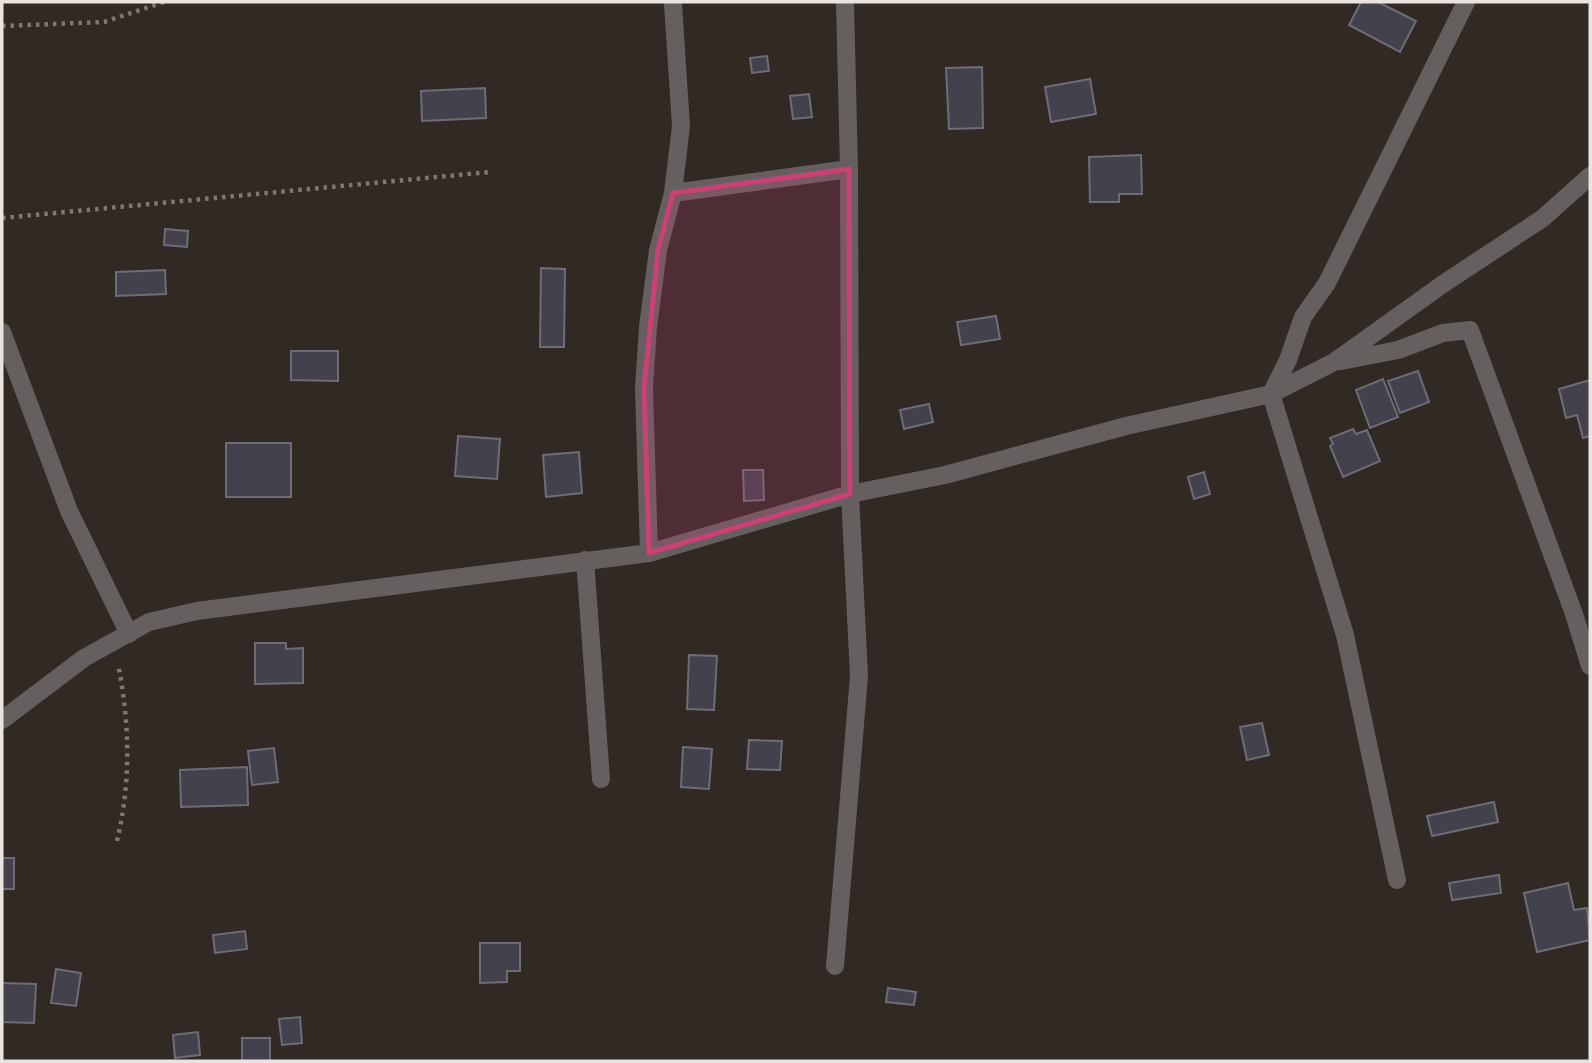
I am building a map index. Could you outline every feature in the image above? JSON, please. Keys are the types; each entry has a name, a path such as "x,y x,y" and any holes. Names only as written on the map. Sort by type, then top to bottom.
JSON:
{"street":[{"path":"835,967 859,676 850,495 849,169 845,2"},
{"path":"1397,880 1345,635 1271,394 1288,360 1303,317 1328,283 1466,2"},
{"path":"649,553 644,376 658,250 673,193 681,126 673,4"},
{"path":"673,193 849,169"},
{"path":"2,720 84,658 149,622 197,611 649,553 850,495 945,475 1126,426 1271,394 1334,362 1443,284 1543,218 1590,176"},
{"path":"1334,362 1398,350 1443,333 1470,330 1574,614 1590,666"},
{"path":"2,332 69,511 121,638"},
{"path":"586,560 601,779"}],"path":[{"path":"2,26 104,22 164,2"},
{"path":"2,218 490,172"},
{"path":"117,841 126,802 128,751 121,638"}],"highlighted area":[{"path":"849,169 850,494 649,553 644,388 658,250 673,193"}],"building":[{"path":"1361,2 1378,2 1416,21 1400,52 1349,25"},
{"path":"767,56 769,71 752,73 750,58"},
{"path":"982,67 983,128 949,129 946,68"},
{"path":"1090,79 1096,114 1051,122 1045,87"},
{"path":"485,88 486,118 422,121 421,91"},
{"path":"809,94 812,117 793,119 790,96"},
{"path":"1141,155 1142,194 1119,194 1119,202 1090,202 1089,157"},
{"path":"165,229 188,231 187,247 164,245"},
{"path":"541,268 565,269 564,347 540,347"},
{"path":"165,270 166,294 116,296 116,272"},
{"path":"996,316 1000,339 961,345 957,322"},
{"path":"291,351 338,351 338,381 291,380"},
{"path":"1418,371 1429,402 1400,413 1388,381"},
{"path":"1383,379 1398,417 1370,428 1356,390"},
{"path":"1590,380 1590,436 1583,438 1577,415 1566,418 1559,389"},
{"path":"929,404 933,422 904,429 900,410"},
{"path":"1353,429 1356,434 1367,430 1380,461 1343,477 1330,446 1333,444 1330,438"},
{"path":"458,436 500,439 497,479 455,476"},
{"path":"226,443 291,443 291,497 226,497"},
{"path":"579,452 582,493 546,497 543,455"},
{"path":"743,470 763,470 764,500 744,501"},
{"path":"1204,472 1210,494 1194,499 1188,477"},
{"path":"255,643 286,643 286,649 303,648 303,683 255,684"},
{"path":"689,655 717,656 714,710 687,709"},
{"path":"1262,723 1269,755 1247,760 1240,727"},
{"path":"749,740 782,741 780,770 747,769"},
{"path":"683,747 712,749 709,789 681,787"},
{"path":"274,748 278,782 252,785 248,751"},
{"path":"247,767 248,805 181,807 180,770"},
{"path":"1494,802 1498,822 1432,836 1427,816"},
{"path":"2,858 14,858 14,889 2,889"},
{"path":"1499,875 1501,893 1452,900 1449,883"},
{"path":"1568,883 1574,910 1587,908 1590,940 1537,952 1524,893"},
{"path":"245,931 247,949 215,953 213,935"},
{"path":"480,943 520,943 520,971 507,971 507,982 480,983"},
{"path":"56,969 81,973 76,1006 51,1003"},
{"path":"2,983 36,984 34,1023 2,1022"},
{"path":"888,988 916,992 914,1005 886,1002"},
{"path":"300,1017 302,1043 282,1045 279,1019"},
{"path":"198,1032 200,1055 175,1058 173,1035"},
{"path":"242,1038 270,1038 270,1061 242,1061"}]}
